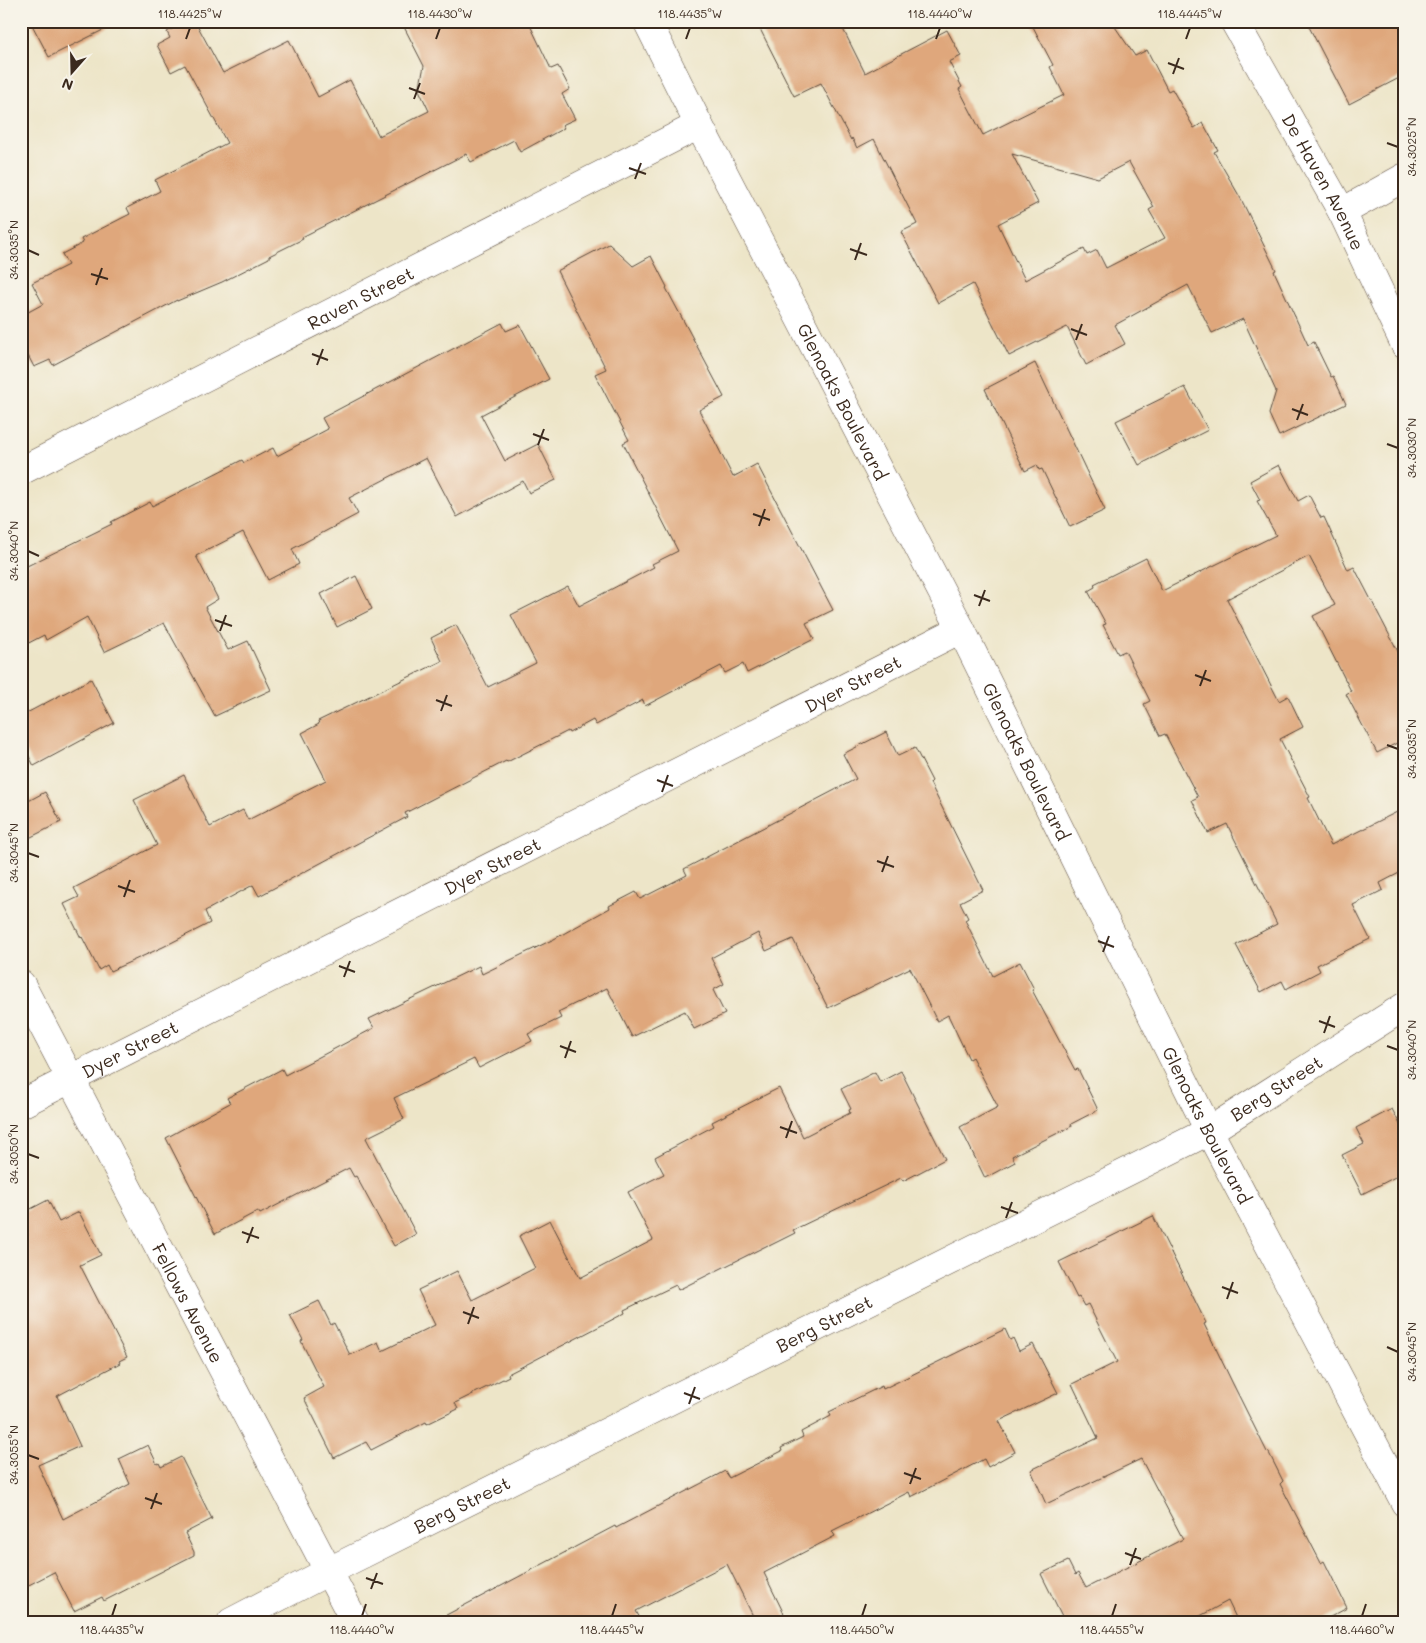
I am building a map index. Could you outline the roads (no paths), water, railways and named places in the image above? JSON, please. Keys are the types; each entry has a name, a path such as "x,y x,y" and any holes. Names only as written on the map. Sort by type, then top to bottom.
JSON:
{"street":[{"name":"Glenoaks Boulevard","path":"647,21 699,125 962,629 1209,1131 1405,1503"},
{"name":"De Haven Avenue","path":"1234,21 1342,212 1405,345"},
{"name":"Raven Street","path":"21,471 699,125"},
{"path":"1342,212 1405,177"},
{"name":"Dyer Street","path":"21,1104 962,629"},
{"name":"Fellows Avenue","path":"21,984 72,1078 355,1622"},
{"name":"Berg Street","path":"231,1622 329,1571 1209,1131 1405,1006"}]}
